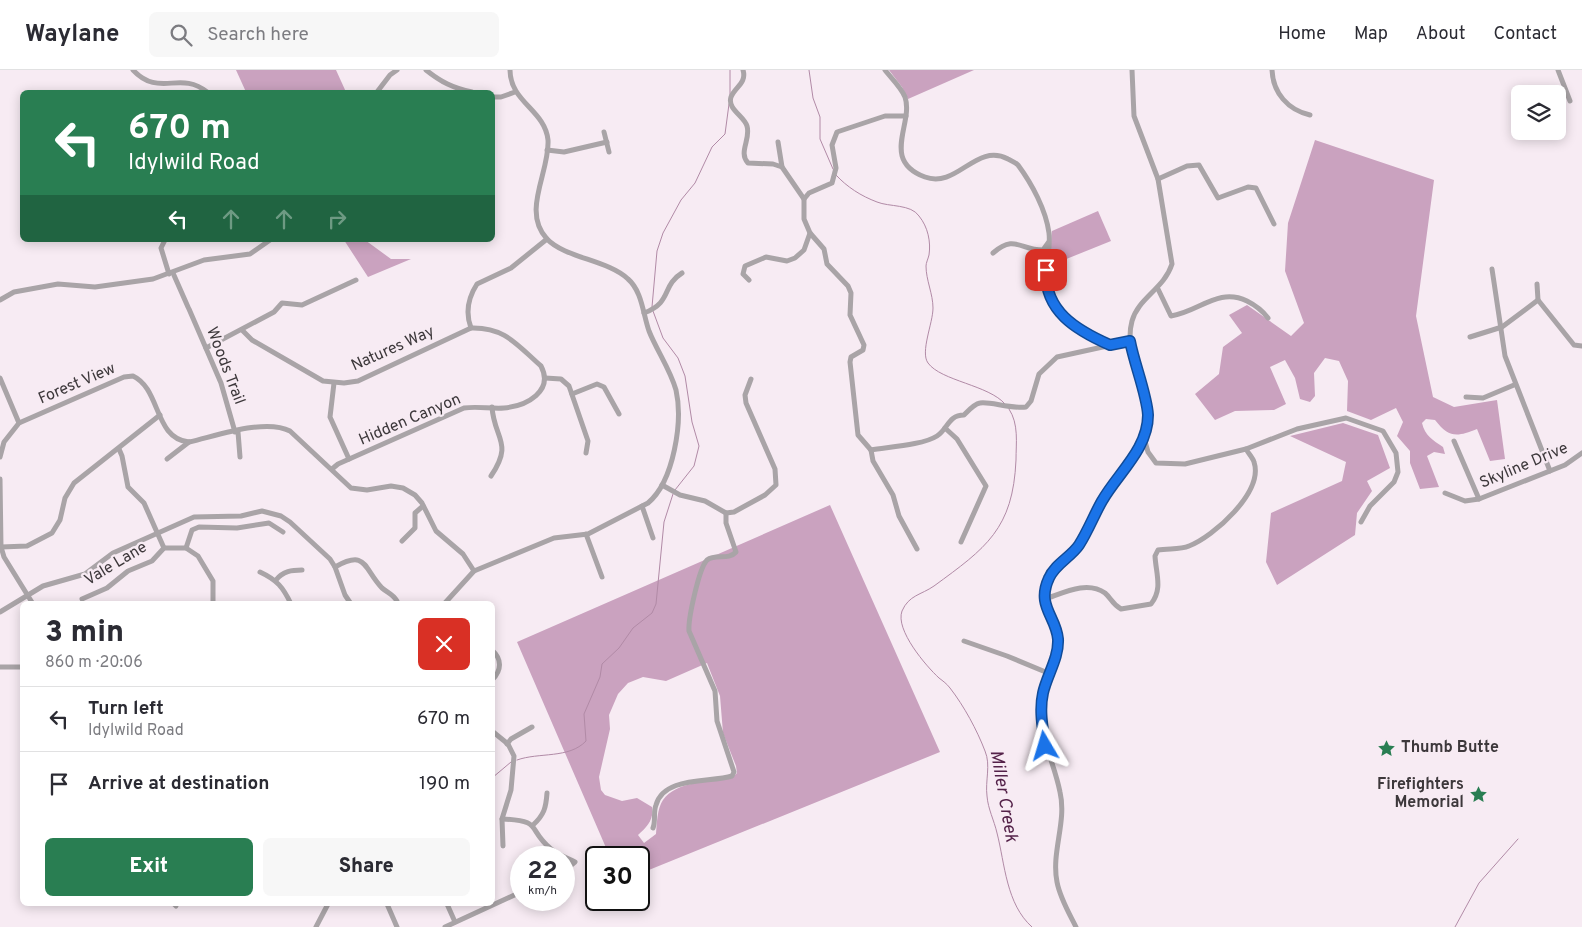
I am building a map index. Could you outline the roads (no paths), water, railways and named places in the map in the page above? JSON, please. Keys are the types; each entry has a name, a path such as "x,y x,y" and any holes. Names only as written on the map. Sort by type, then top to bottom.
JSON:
{"street":[{"path":"133,70 138,76 148,81 161,83 181,78 192,80 204,90"},
{"path":"379,90 390,75 397,70"},
{"path":"426,70 440,81 463,90"},
{"path":"447,601 474,570 554,538 586,534 642,506 655,496 674,459 678,404 671,375 650,331 636,287 620,272 557,246 547,239 538,222 536,210 547,150 546,131 541,121 515,92 510,70"},
{"path":"743,70 743,81 732,95 730,101 732,108 741,116 748,130 743,153 745,159 748,163 773,164 782,167"},
{"path":"885,70 905,97 906,116 900,144 904,159 912,170 926,177 941,180 986,155 1003,156 1016,163 1031,185 1046,218 1049,243 1045,285 1050,298 1060,313 1082,330 1110,345"},
{"path":"1076,927 1057,882 1058,849 1062,826 1061,793 1045,746 1041,718 1042,696 1048,673 1057,655 1058,638 1047,613 1044,592 1051,574 1079,546 1102,500 1144,438 1148,414 1130,341 1132,321 1139,306 1158,289 1168,276 1172,264 1158,179 1134,116 1132,70"},
{"path":"1272,70 1275,87 1286,103 1310,115"},
{"path":"1558,70 1570,101"},
{"path":"495,97 502,97 515,92"},
{"path":"804,198 809,193 832,182 836,168 832,145 837,132 885,116 906,116"},
{"path":"604,132 609,152"},
{"path":"547,150 564,152 607,142"},
{"path":"778,142 782,167 804,198 804,219 810,233 824,249 827,264 848,286 851,293 850,315 864,345 863,350 851,356 850,362 858,434 871,450 873,461 892,495 899,516 917,549"},
{"path":"1158,179 1187,166 1199,165 1218,198 1248,188 1256,188 1274,224"},
{"path":"749,280 743,274 746,266 766,257 787,261 795,258 804,250 810,233"},
{"path":"547,239 511,268 477,284 468,305 468,320 471,328 484,327 504,333 541,366 545,378 561,379 569,386 588,441 586,453"},
{"name":"Woods Trail","path":"165,242 161,248 225,393 236,432 240,457"},
{"path":"0,300 14,292 58,284 95,287 153,279 204,260 250,254 267,242"},
{"path":"993,253 1002,245 1009,243 1042,250 1049,243"},
{"path":"1492,269 1505,356 1514,385 1550,471"},
{"path":"644,313 662,304 672,279 682,273"},
{"path":"206,348 274,312 282,303 302,305 356,280"},
{"path":"1537,284 1538,300 1574,345 1582,346"},
{"path":"1158,289 1171,316 1227,296 1241,298 1253,304 1268,318"},
{"path":"1470,337 1502,327 1538,300"},
{"name":"Natures Way","path":"242,330 252,340 318,378 334,383 358,381 471,328"},
{"path":"871,450 928,440 938,436 950,419 957,415 964,415 974,405 982,402 1004,407 1026,407 1031,400 1039,374 1057,356 1130,341"},
{"name":"Forest View","path":"0,457 4,442 19,423 124,377 134,376 146,385 168,433 180,441 189,442"},
{"path":"0,378 19,423"},
{"name":"Hidden Canyon","path":"332,469 349,459 464,408 511,407 538,395 544,387 545,378"},
{"path":"662,485 680,496 705,501 726,513 734,512 765,495 776,485 775,469 746,403 745,395 751,379"},
{"path":"334,383 330,417 349,459"},
{"path":"572,394 597,384 604,387 619,414"},
{"path":"1466,397 1482,398 1514,385"},
{"path":"491,476 498,465 503,446 500,434 493,421 492,407"},
{"path":"1,547 27,546 52,533 60,520 65,498 74,483 160,415"},
{"path":"1144,438 1148,452 1156,463 1169,465 1186,464 1246,449 1297,429 1346,418 1383,431 1396,453 1398,472 1394,482 1370,506 1361,522"},
{"path":"168,460 189,442 264,426 281,427 290,431 351,488 359,490 391,486 403,488 414,495 423,506 436,530 463,554 474,570"},
{"path":"945,428 957,438 986,486 961,542"},
{"path":"1454,442 1479,499"},
{"path":"119,449 128,487 144,503 164,548"},
{"path":"1045,599 1082,587 1091,587 1106,594 1112,604 1121,609 1151,604 1157,597 1159,580 1154,556 1158,550 1186,547 1197,543 1236,512 1245,499 1256,475 1254,462 1246,449"},
{"name":"Skyline Drive","path":"1445,493 1465,500 1479,499 1565,465 1582,453"},
{"path":"0,479 1,547 4,557 31,601"},
{"path":"402,542 415,528 415,513 423,506"},
{"path":"642,506 654,538"},
{"path":"0,612 51,583 85,574 113,552 194,517 241,516 262,511 273,513 290,522 330,559 349,601"},
{"path":"653,828 656,804 667,790 676,784 720,780 732,776 734,772 717,721 715,691 689,631 688,621 704,565 714,557 727,557 736,552 726,523 726,513"},
{"path":"214,601 214,581 198,556 186,548 192,530 200,526 237,528 269,523 283,532"},
{"path":"586,534 602,577"},
{"name":"Vale Lane","path":"82,599 107,588 128,571 152,560 164,548 186,548"},
{"path":"335,567 355,558 362,561 383,588 393,595 397,601"},
{"path":"276,580 280,575 289,571 302,570"},
{"path":"260,572 276,580 284,588 289,601"},
{"path":"964,641 1048,673"},
{"path":"495,654 500,662 499,670 495,676"},
{"path":"0,667 20,667"},
{"path":"507,744 511,739 532,727"},
{"path":"495,734 507,744 514,756 513,780 502,818 503,846"},
{"path":"533,825 542,817 546,808 547,793"},
{"path":"502,818 524,820 533,825 549,846"},
{"path":"495,904 510,897"},
{"path":"316,927 327,906"},
{"path":"388,906 398,927"},
{"path":"448,906 455,922"},
{"path":"445,927 490,906"}],"waterway":[{"path":"730,70 730,95"},
{"name":"Miller Creek","path":"809,70 813,98 820,117 820,139 833,169"},
{"path":"652,307 657,251 663,233 681,200 695,183 712,147 725,134 729,104"},
{"name":"Miller Creek","path":"836,175 865,197 882,204 911,209 922,220 927,230 930,245 926,266 933,308 925,352 928,363 943,374 988,392 1005,404"},
{"path":"653,311 663,338 678,358 685,376 692,422 699,446 694,466 675,490"},
{"name":"Miller Creek","path":"1009,409 1016,427 1016,460 1014,484 1002,520 982,548 934,586 908,602 902,611 901,619 903,628 913,647 927,665 948,685 970,718 982,743 988,762 988,801 1008,883 1017,907 1023,918 1032,927"},
{"path":"517,760 562,753 579,747 586,741 584,714 600,677 602,664 619,648 633,628 652,613 656,604 664,522 673,494"},
{"path":"495,775 511,762"},
{"path":"1455,927 1479,883 1518,839"}],"place":[{"name":"Thumb Butte","path":"1387,748"},
{"name":"Firefighters Memorial","path":"1478,794"}]}
